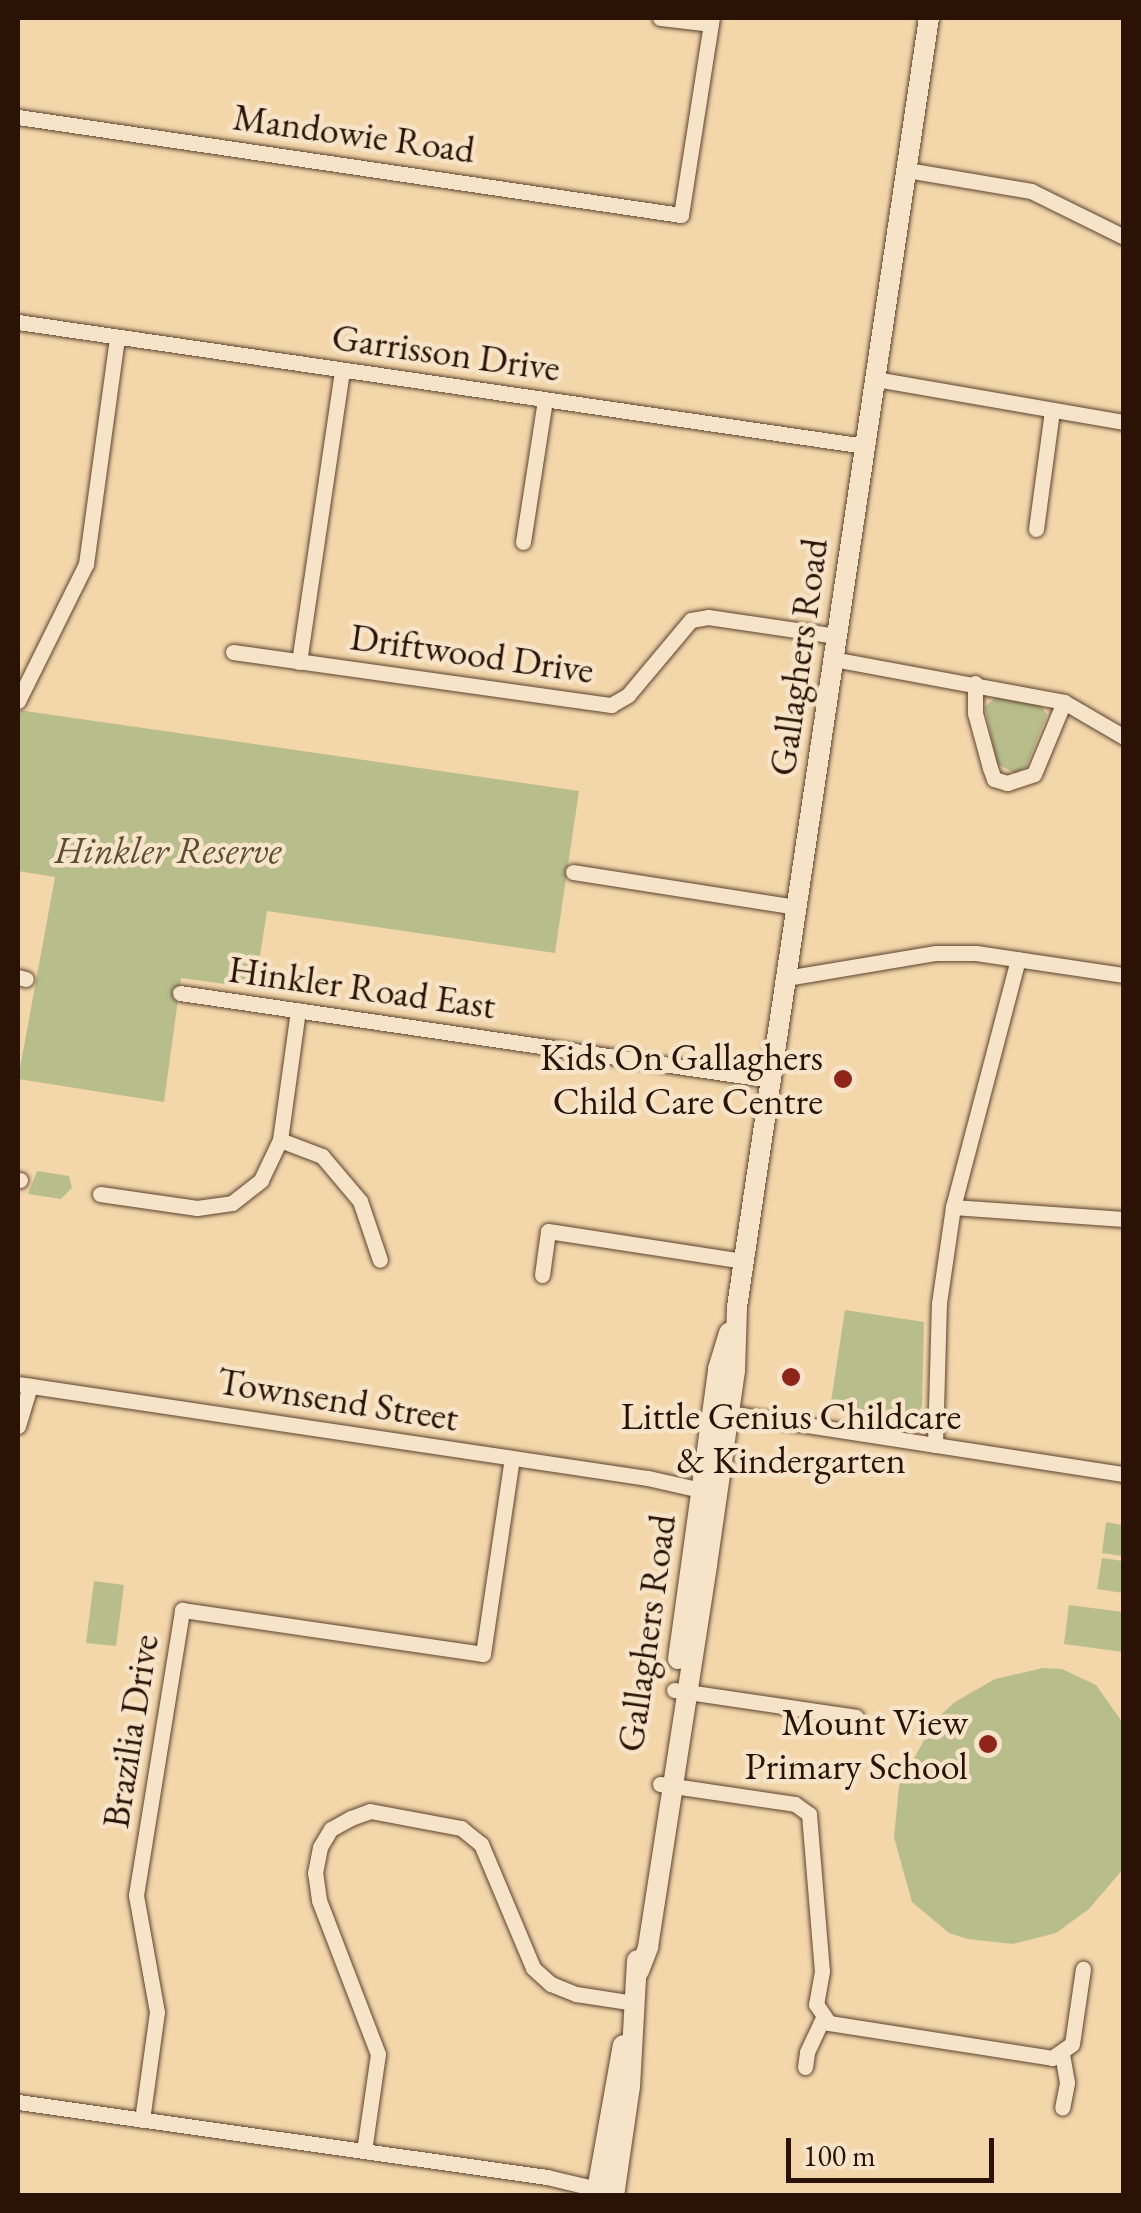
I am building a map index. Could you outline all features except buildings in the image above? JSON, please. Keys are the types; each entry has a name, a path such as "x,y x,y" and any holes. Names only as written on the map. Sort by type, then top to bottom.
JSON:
{"street":[{"path":"660,18 712,21"},
{"name":"Gallaghers Road","path":"604,2189 638,1971 648,1947 666,1785 929,18"},
{"name":"Mandowie Road","path":"18,117 680,215 712,21"},
{"path":"906,170 1031,191 1124,237"},
{"name":"Garrisson Drive","path":"18,322 865,446"},
{"path":"18,701 86,564 118,337"},
{"name":"Driftwood Drive","path":"300,662 342,370"},
{"path":"875,379 1124,422"},
{"path":"524,542 544,400"},
{"path":"1036,529 1052,410"},
{"name":"Driftwood Drive","path":"233,652 611,705 628,695 691,620 708,618 837,636"},
{"path":"834,659 1064,702 1124,737"},
{"path":"975,683 975,713 990,768 994,779 1007,783 1034,774 1064,702"},
{"path":"573,872 796,907"},
{"path":"786,978 936,953 1018,959 1124,974"},
{"path":"936,1445 938,1303 953,1207 1018,959"},
{"name":"Hinkler Road East","path":"180,993 771,1080"},
{"path":"100,1194 197,1208 232,1203 261,1180 280,1140 298,1010"},
{"path":"280,1140 322,1156 360,1201 380,1260"},
{"path":"953,1207 1124,1219"},
{"path":"542,1276 548,1232 744,1260"},
{"path":"18,1426 24,1385"},
{"name":"Townsend Street","path":"24,1385 702,1485"},
{"path":"721,1412 1124,1474"},
{"name":"Gallaghers Road","path":"680,1691 702,1485 721,1412"},
{"name":"Brazilia Drive","path":"142,2120 157,2012 136,1895 182,1610 483,1654 512,1458"},
{"path":"680,1691 856,1717"},
{"path":"666,1785 795,1804 809,1814 822,1970 816,2004 828,2023 1052,2058 1072,2044 1083,1969"},
{"path":"364,2151 378,2054 320,1900 314,1873 320,1847 331,1829 350,1818 370,1811 461,1828 481,1844 534,1968 551,1984 632,2023"},
{"path":"805,2067 806,2052 823,2018"},
{"path":"1062,2054 1066,2083 1062,2108"},
{"path":"18,2102 546,2177 604,2189"}],"green space":[{"path":"999,694 1040,704 1047,715 1026,767 1015,773 997,764 985,707"},
{"name":"Hinkler Reserve","path":"18,710 579,791 555,953 267,911 255,988 181,978 164,1102 18,1079 55,877 18,871"},
{"path":"37,1171 69,1176 72,1188 61,1199 28,1194"},
{"path":"845,1310 924,1322 922,1406 915,1418 830,1408"},
{"path":"1106,1522 1123,1525 1123,1556 1102,1553"},
{"path":"1102,1558 1123,1561 1123,1593 1097,1589"},
{"path":"94,1581 124,1585 116,1646 86,1643"},
{"path":"1069,1605 1123,1612 1123,1652 1064,1644"},
{"path":"1043,1668 1062,1669 1096,1685 1123,1723 1123,1869 1089,1909 1056,1933 1013,1944 968,1939 949,1933 912,1902 894,1837 899,1786 935,1720 955,1702 995,1679"}],"place":[{"name":"Kids On Gallaghers Child Care Centre","path":"843,1079"},
{"name":"Little Genius Childcare & Kindergarten","path":"791,1377"},
{"name":"Mount View Primary School","path":"988,1744"}]}
